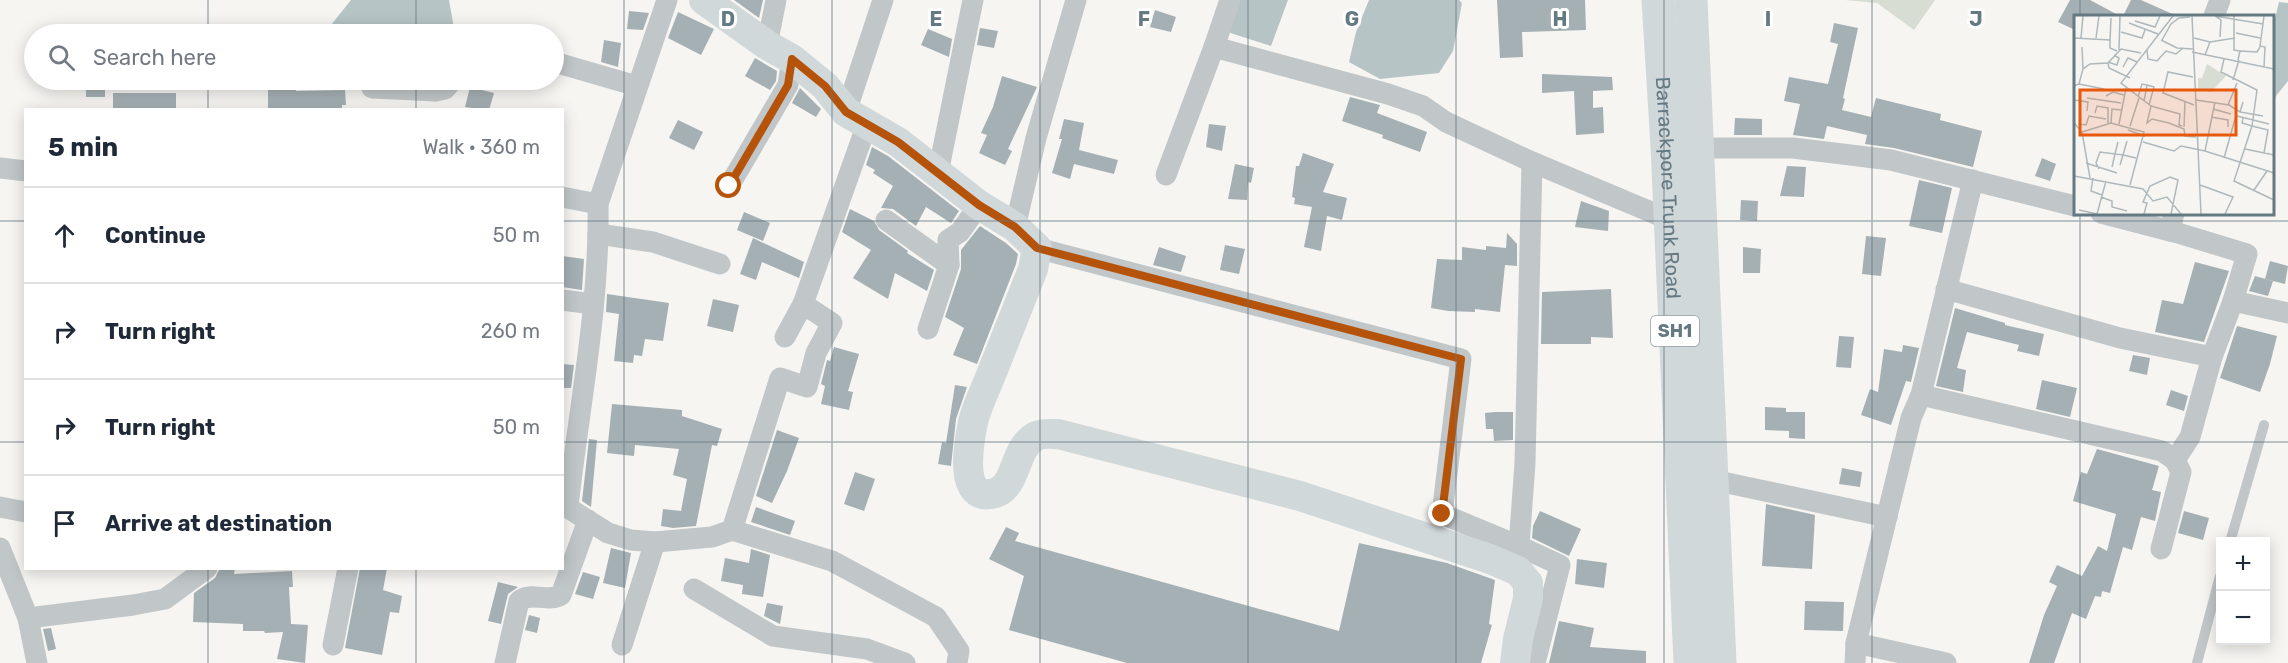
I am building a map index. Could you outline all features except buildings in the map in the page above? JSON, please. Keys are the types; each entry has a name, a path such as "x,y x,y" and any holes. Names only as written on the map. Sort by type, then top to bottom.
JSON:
{"main road":[{"name":"Barrackpore Trunk Road","path":"1658,0 1690,663"},
{"name":"Barrackpore Trunk Road","path":"1691,0 1720,663"}],"street":[{"path":"667,0 598,204 591,336 566,505 608,533 631,540 655,542 712,537 732,530 832,561 936,617 959,651 957,663"},
{"path":"704,0 825,86 856,118 898,142 979,205 1015,227 1037,248 1461,359 1442,514 1560,565 1535,663"},
{"path":"729,186 788,85 780,52 776,0"},
{"path":"785,337 803,304 856,118 883,0"},
{"path":"938,173 973,0"},
{"path":"1015,227 1036,138 1076,0"},
{"path":"1166,175 1230,0"},
{"path":"2214,15 2220,0"},
{"path":"1214,47 1388,94 1423,106 1446,122 1532,162 1670,220"},
{"path":"564,65 637,86"},
{"path":"415,90 440,90"},
{"path":"1699,148 1793,148 1891,160 2074,206"},
{"path":"1519,546 1525,463 1532,162"},
{"path":"0,168 24,171"},
{"path":"1946,663 1856,653 1911,418 1921,395 1973,180"},
{"path":"564,197 598,204"},
{"path":"928,329 949,265 948,240 960,232 979,205"},
{"path":"2109,214 2172,222 2247,254 2233,301 2212,357 2190,437 2175,460"},
{"path":"886,220 949,265"},
{"path":"598,234 653,242 720,264"},
{"path":"1037,248 1033,269 974,421 967,471 972,487 981,493 999,492 1007,485 1024,446 1037,435 1058,434 1300,496 1490,559 1518,571 1528,583 1528,598 1515,663"},
{"path":"1946,288 2120,338 2212,357"},
{"path":"564,300 593,304"},
{"path":"2233,301 2288,313"},
{"path":"732,530 780,378 807,387 816,353 832,323 803,304"},
{"path":"1921,395 2162,451 2175,460 2181,472 2161,549"},
{"path":"1713,480 1887,517"},
{"path":"0,507 24,512"},
{"path":"505,663 519,601 526,597 554,598 561,595 588,520"},
{"path":"622,645 655,542"},
{"path":"0,548 28,618 37,663"},
{"path":"28,618 165,599 204,570"},
{"path":"333,645 348,570"},
{"path":"694,588 773,636 867,649 905,663"}],"lane":[{"path":"2231,537 2264,425"},
{"path":"2197,663 2216,591"}],"shaded area":[{"path":"351,0 449,0 453,24 332,24"},
{"path":"1228,0 1288,0 1271,46 1221,30"},
{"path":"1369,0 1459,0 1462,3 1453,51 1439,73 1380,79 1349,62 1356,32"},
{"path":"1845,0 1935,0 1914,30 1877,3"},
{"path":"2279,2 2288,3 2288,81 2276,96 2273,105 2273,27"}],"route":[{"path":"729,186 788,85 792,59 825,86 846,112 898,142 979,205 1015,227 1037,248 1461,359 1442,514"}]}
